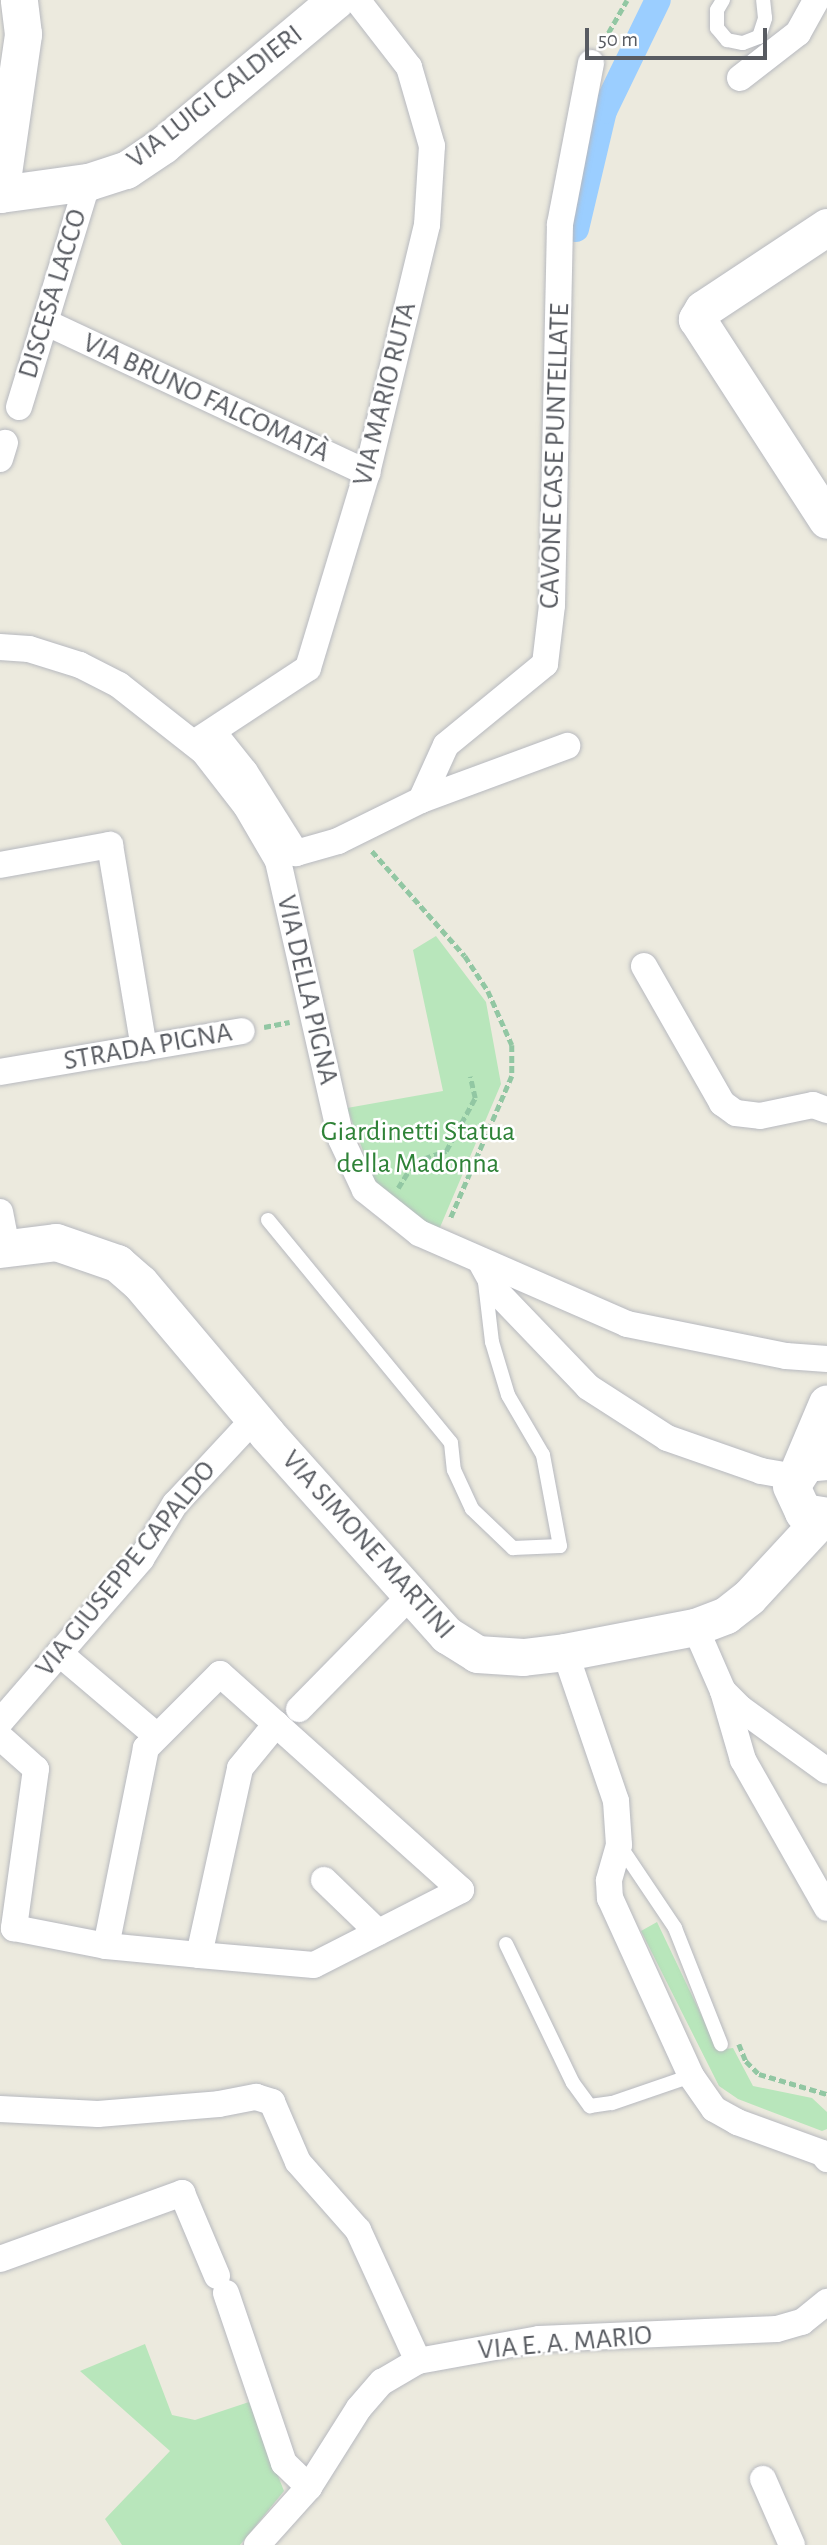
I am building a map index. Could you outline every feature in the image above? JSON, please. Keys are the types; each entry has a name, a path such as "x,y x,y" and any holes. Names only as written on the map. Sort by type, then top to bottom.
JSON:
{"main road":[{"name":"VIA LUIGI CALDIERI","path":"0,194 88,182 126,170 163,145 336,0"},
{"path":"0,194 21,17"},
{"path":"827,227 703,309 697,319 815,477 827,520"},
{"name":"VIA SIMONE MARTINI","path":"4,1248 56,1242 117,1263 140,1283 254,1419 447,1635 477,1654 523,1657 565,1652 695,1627 726,1615 750,1597 787,1551 813,1485"},
{"path":"813,1485 825,1408"}],"street":[{"path":"21,17 37,0"},
{"name":"VIA MARIO RUTA","path":"204,737 308,668 367,473 427,225 432,146 409,67 358,0"},
{"path":"740,78 799,33 816,0"},
{"name":"CAVONE CASE PUNTELLATE","path":"421,800 446,745 545,664 552,605 560,224 591,63"},
{"name":"DISCESA LACCO","path":"19,407 88,182"},
{"name":"VIA BRUNO FALCOMATÀ","path":"45,322 367,473"},
{"path":"0,647 29,649 80,665 119,685 204,737 245,772 296,853 338,841 421,800 567,746"},
{"name":"VIA DELLA PIGNA","path":"204,737 278,861 341,1139 365,1190 440,1243 482,1264 628,1324 786,1356 827,1359"},
{"path":"0,865 110,845 144,1048"},
{"path":"644,966 722,1103 736,1113 760,1116 813,1105 827,1110"},
{"name":"STRADA PIGNA","path":"0,1072 242,1031"},
{"path":"0,1212 4,1248"},
{"path":"482,1264 498,1293 588,1387 667,1438 761,1471 813,1485"},
{"name":"VIA GIUSEPPE CAPALDO","path":"0,1721 141,1559 175,1504 254,1419"},
{"path":"299,1709 411,1595"},
{"path":"695,1627 723,1691 743,1760 827,1908"},
{"path":"565,1652 616,1801 619,1845 609,1881 610,1898 691,2076 714,2109 725,2116 822,2152 827,2159"},
{"path":"59,1653 157,1736"},
{"path":"0,1737 36,1769 13,1928 106,1946 314,1965 461,1891 220,1674 146,1748 106,1946"},
{"path":"723,1691 740,1708 827,1771"},
{"path":"199,1955 240,1768 276,1724"},
{"path":"324,1880 378,1932"},
{"path":"0,2109 98,2114 219,2104 256,2096 272,2102 298,2162 358,2230 418,2361"},
{"path":"0,2259 183,2193 221,2284 284,2463 309,2487"},
{"name":"VIA E. A. MARIO","path":"257,2545 309,2487 359,2408 382,2382 418,2361 539,2339 777,2329 802,2322 827,2302"},
{"path":"763,2479 792,2545"}],"lane":[{"path":"723,0 717,10 717,28 727,40 743,43 759,37 765,18 763,0"},
{"path":"268,1220 451,1443 454,1470 472,1509 513,1548 560,1546 543,1455 508,1395 492,1342 482,1264"},
{"path":"619,1845 675,1928 721,2044"},
{"path":"506,1944 573,2083 590,2106 612,2103 691,2076"}],"path":[{"path":"591,63 627,0"},
{"path":"369,848 465,956 488,991 512,1045 512,1076 440,1243"},
{"name":"STRADA PIGNA","path":"242,1031 296,1021"},
{"path":"386,1207 414,1162 446,1151 475,1098 470,1077"},
{"path":"737,2037 746,2061 759,2074 827,2094"}],"green space":[{"name":"Giardinetti Statua della Madonna","path":"436,936 486,1002 501,1084 438,1232 420,1223 374,1180 347,1108 443,1091 413,950"},
{"path":"657,1922 718,2050 733,2048 753,2086 812,2098 827,2112 827,2129 822,2131 738,2099 719,2086 641,1931"},
{"path":"145,2344 172,2415 195,2420 249,2402 284,2491 240,2545 122,2545 105,2519 170,2451 80,2371"}],"waterway":[{"path":"576,229 604,111 658,0"}]}
